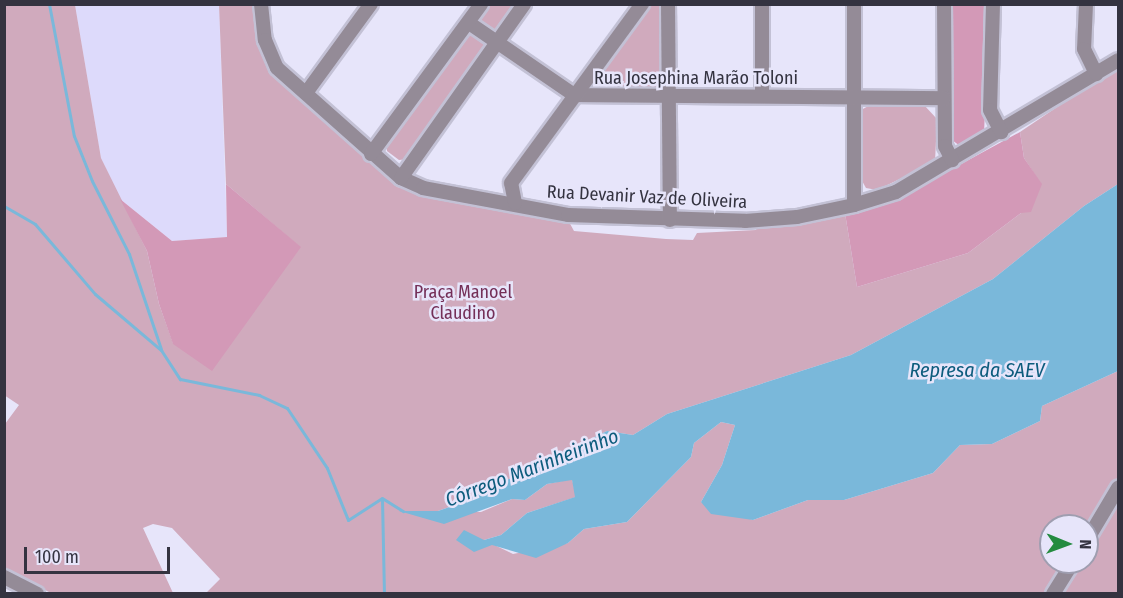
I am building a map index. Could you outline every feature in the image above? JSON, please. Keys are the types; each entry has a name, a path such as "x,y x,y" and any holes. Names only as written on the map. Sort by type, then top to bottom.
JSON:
{"street":[{"name":"Rua Devanir Vaz de Oliveira","path":"261,4 265,40 277,68 371,154 401,178 423,189 515,203 568,215 670,220 797,217 854,206 896,192 1001,132 1119,60"},
{"path":"306,93 371,4"},
{"path":"371,154 481,4"},
{"path":"401,178 524,4"},
{"path":"515,203 511,183 642,4"},
{"path":"668,4 670,220"},
{"path":"762,4 762,95"},
{"path":"854,4 854,206"},
{"path":"944,4 945,146 952,160"},
{"path":"993,4 990,110 1001,132"},
{"path":"1086,4 1084,49 1096,74"},
{"name":"Rua Josephina Marão Toloni","path":"469,23 498,40 574,95 670,98 762,95 944,98"},
{"path":"1099,521 1119,489"},
{"path":"1053,594 1066,574"},
{"path":"4,577 37,594"}],"shaded area":[{"path":"75,5 219,5 227,237 172,241 120,199 101,158"},
{"path":"952,5 989,5 984,134 981,139 960,146 952,140"},
{"path":"1020,132 1024,158 1042,184 1031,212 1021,213 968,253 857,287 845,213 897,199"},
{"path":"226,184 301,247 212,371 173,344 159,304 147,251 120,199 172,241 227,237"}],"green space":[{"name":"Praça Manoel Claudino","path":"4,5 75,5 101,158 147,251 159,304 173,343 300,247 226,184 219,5 255,5 272,71 397,187 568,220 574,231 666,239 693,240 697,233 756,230 758,223 845,213 857,287 968,253 1021,213 1041,184 1024,158 1020,132 1118,66 1118,184 1084,206 993,279 851,355 667,414 633,435 607,431 458,504 438,511 401,511 481,512 512,499 525,500 547,484 572,479 576,497 527,513 501,535 484,540 513,554 568,543 584,529 627,522 691,457 694,443 721,422 735,425 722,465 701,502 753,520 808,500 844,500 933,473 960,445 992,444 1040,421 1042,406 1118,371 1118,477 1095,514 1039,514 1039,574 1058,574 1045,593 206,593 220,579 172,528 153,524 143,528 173,593 51,593 5,570 5,424 19,405 4,395"},
{"path":"487,5 519,5 501,30 495,30 480,21"},
{"path":"646,5 662,5 662,87 599,87 597,73"},
{"path":"475,33 484,39 486,50 408,159 399,160 387,151 387,141 466,34"},
{"path":"872,104 924,105 937,119 935,162 877,190 866,188 861,179 861,110"},
{"path":"1118,500 1118,593 1061,594 1074,574 1099,574 1099,532"}],"water":[{"name":"Represa da SAEV","path":"1118,184 1118,371 1042,406 1040,421 992,444 960,445 933,473 844,500 808,500 753,520 711,514 701,502 722,465 735,425 721,422 694,443 691,457 627,522 584,529 568,543 536,558 492,545 474,552 456,540 464,530 484,540 501,535 527,513 575,497 572,480 547,484 525,500 512,499 444,524 399,511 438,511 458,504 607,431 633,435 667,414 851,355 993,279 1084,206"}],"waterway":[{"path":"49,4 74,136 92,181 129,254 161,349"},
{"name":"Córrego Marinheirinho","path":"4,206 35,224 95,294 161,350 180,379 259,395 287,408 327,468 348,520 382,498 403,511"},
{"path":"382,499 384,594"}]}
